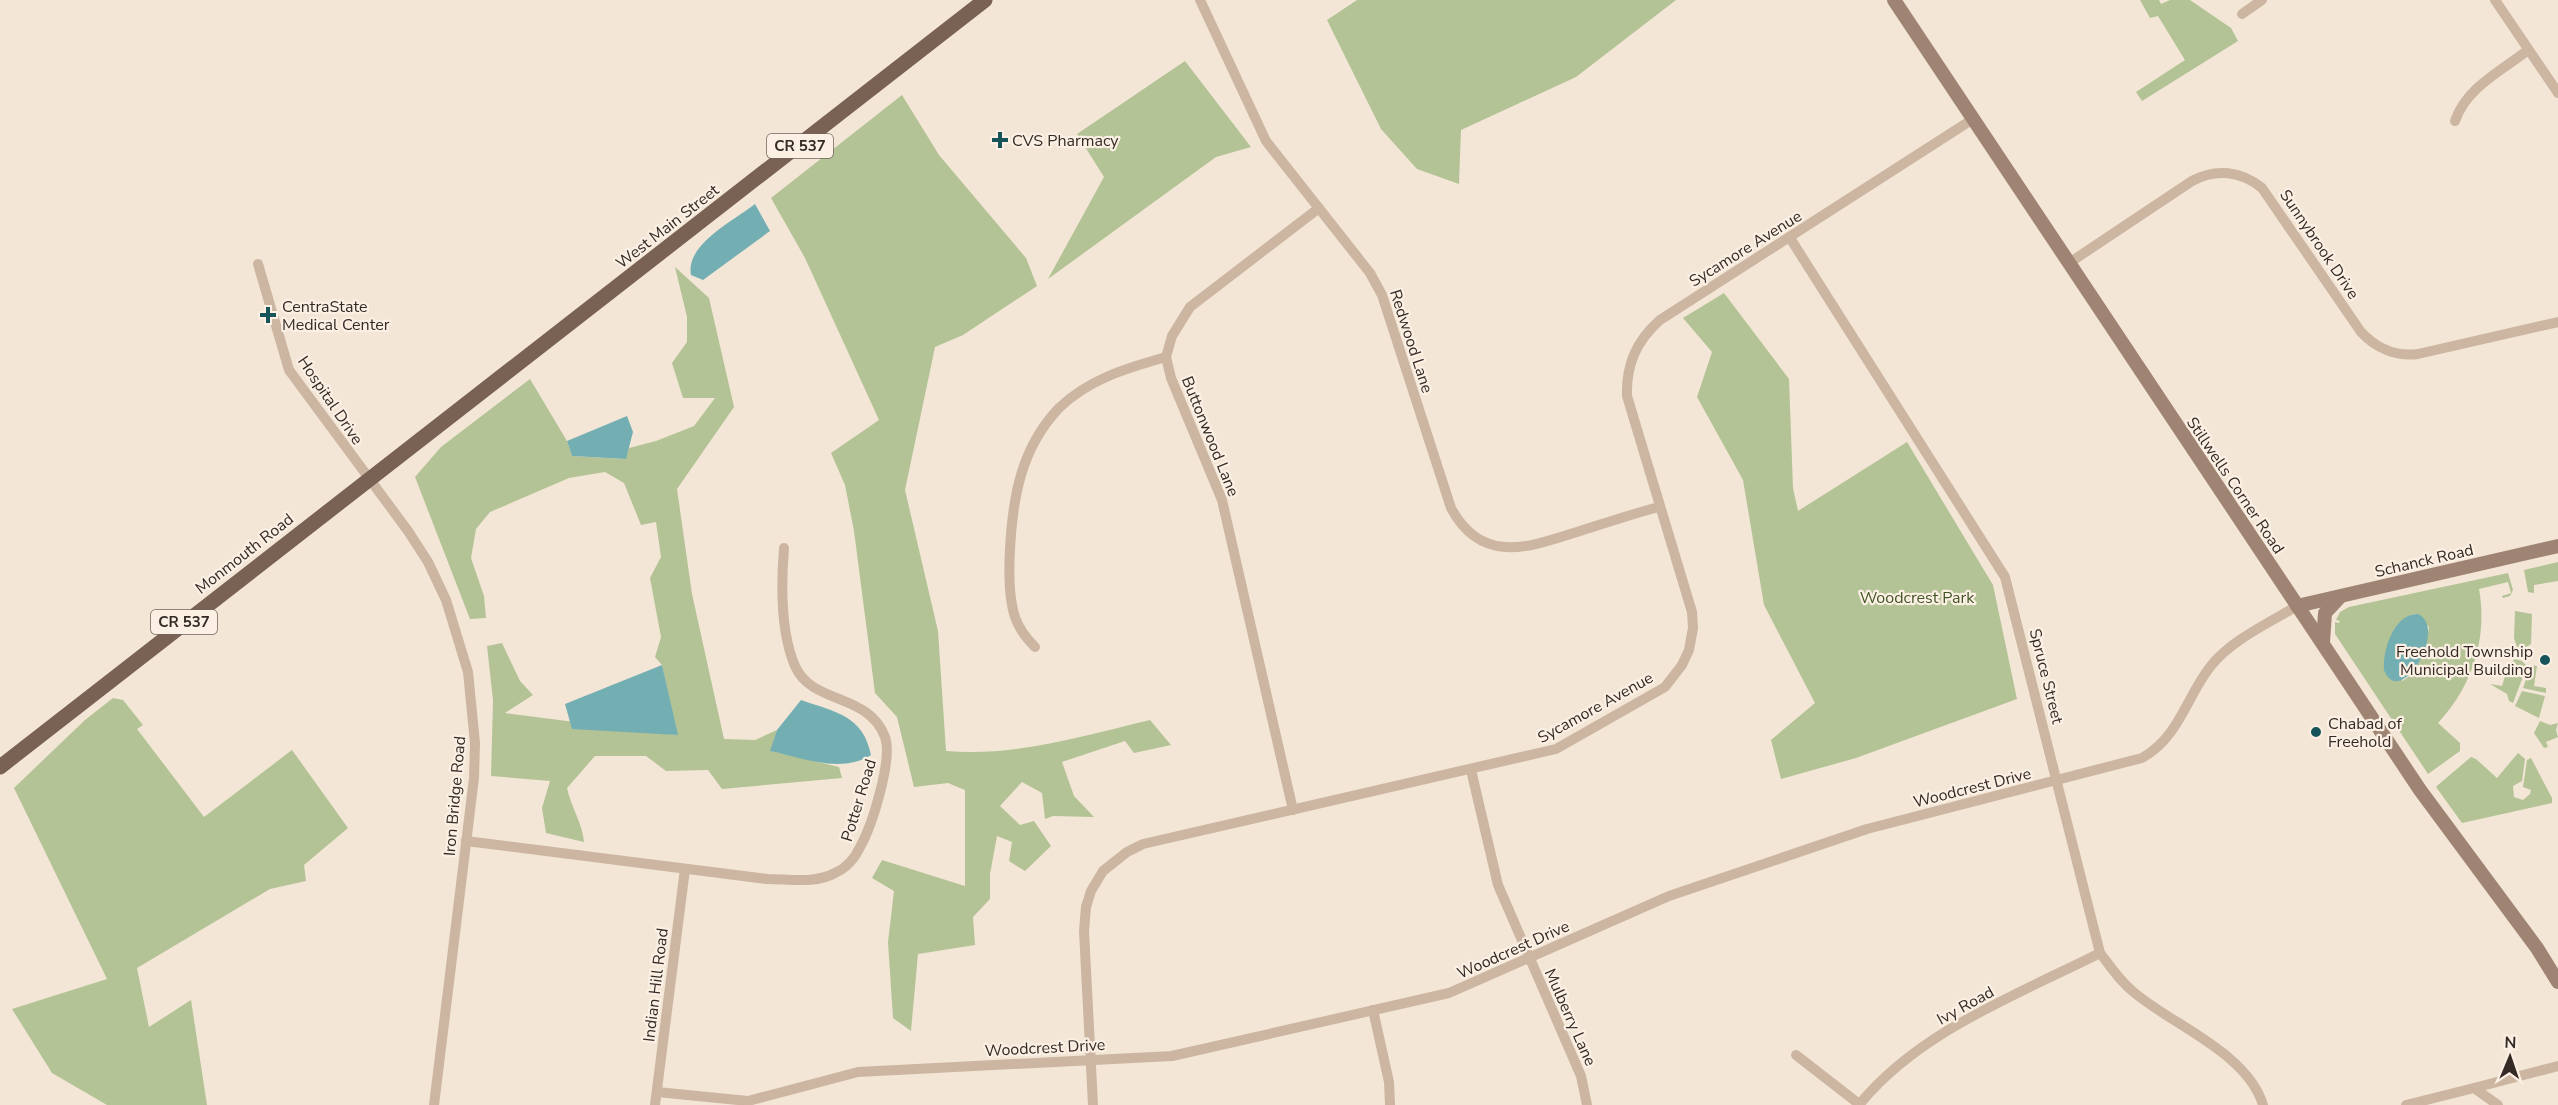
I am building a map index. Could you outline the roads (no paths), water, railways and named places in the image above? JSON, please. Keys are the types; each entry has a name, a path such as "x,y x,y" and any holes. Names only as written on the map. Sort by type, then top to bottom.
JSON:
{"main road":[{"name":"West Main Street","path":"369,479 985,0"},
{"name":"Monmouth Road","path":"0,767 369,479"}],"street":[{"name":"Redwood Lane","path":"1200,0 1266,141 1370,273 1382,295 1451,508 1469,533 1491,545 1522,548 1659,507"},
{"name":"Stillwells Corner Road","path":"1894,0 2420,790 2533,942 2558,982"},
{"path":"2242,14 2262,0"},
{"path":"2495,0 2558,93"},
{"path":"2455,121 2461,105 2472,91 2528,50"},
{"name":"Sycamore Avenue","path":"1093,1105 1084,918 1090,893 1103,871 1126,852 1143,844 1556,749 1651,696 1674,676 1689,650 1693,628 1692,612 1627,396 1628,371 1637,346 1660,320 1973,119"},
{"name":"Sunnybrook Drive","path":"2069,263 2192,181 2208,174 2226,172 2254,181 2271,197 2361,332 2383,349 2400,354 2418,354 2558,322"},
{"path":"1035,646 1022,633 1015,617 1010,577 1016,492 1030,451 1053,415 1086,388 1118,372 1166,357 1172,336 1190,307 1319,208"},
{"name":"Spruce Street","path":"1790,238 2005,577 2100,952 2136,994 2238,1066 2254,1085 2263,1105"},
{"name":"Hospital Drive","path":"258,264 289,370 369,479"},
{"name":"Buttonwood Lane","path":"1166,357 1172,378 1222,500 1293,810"},
{"name":"Iron Bridge Road","path":"369,479 428,562 452,616 473,704 475,743 466,841 434,1105"},
{"name":"Schanck Road","path":"2297,606 2558,546"},
{"name":"Potter Road","path":"466,841 752,878 803,880 822,878 844,867 860,848 884,774 888,749 879,726 871,716 851,702 813,687 795,666 781,597 784,548"},
{"path":"2323,642 2322,624 2326,610 2343,595"},
{"name":"Woodcrest Drive","path":"657,1092 748,1101 858,1072 1172,1056 1449,993 1669,897 1867,829 2131,762 2152,753 2175,729 2205,674 2219,657 2297,606"},
{"name":"Mulberry Lane","path":"1471,770 1498,885 1581,1076 1587,1105"},
{"name":"Indian Hill Road","path":"655,1105 685,869"},
{"name":"Ivy Road","path":"1859,1105 1869,1092 1922,1047 1954,1027 2100,952"},
{"path":"1373,1010 1389,1082 1390,1105"},
{"path":"1796,1055 1859,1105"},
{"path":"2406,1105 2558,1066"},
{"path":"2474,1088 2498,1105"}],"water":[{"path":"755,204 770,231 703,280 691,275 691,264 703,244"},
{"path":"627,416 633,432 626,459 572,456 567,441"},
{"path":"2418,614 2426,622 2428,634 2425,649 2419,663 2410,674 2400,681 2391,680 2384,670 2384,662 2391,635 2402,620 2410,615"},
{"path":"662,665 678,735 572,729 565,704"},
{"path":"801,700 836,712 854,723 867,742 871,755 859,761 835,764 770,751 777,730"}],"place":[{"name":"CVS Pharmacy","path":"1000,140"},
{"name":"CentraState Medical Center","path":"268,315"},
{"name":"Freehold Township Municipal Building","path":"2545,660"},
{"name":"Chabad of Freehold","path":"2316,732"}],"park label":[{"name":"Woodcrest Park","path":"1917,597"}]}
